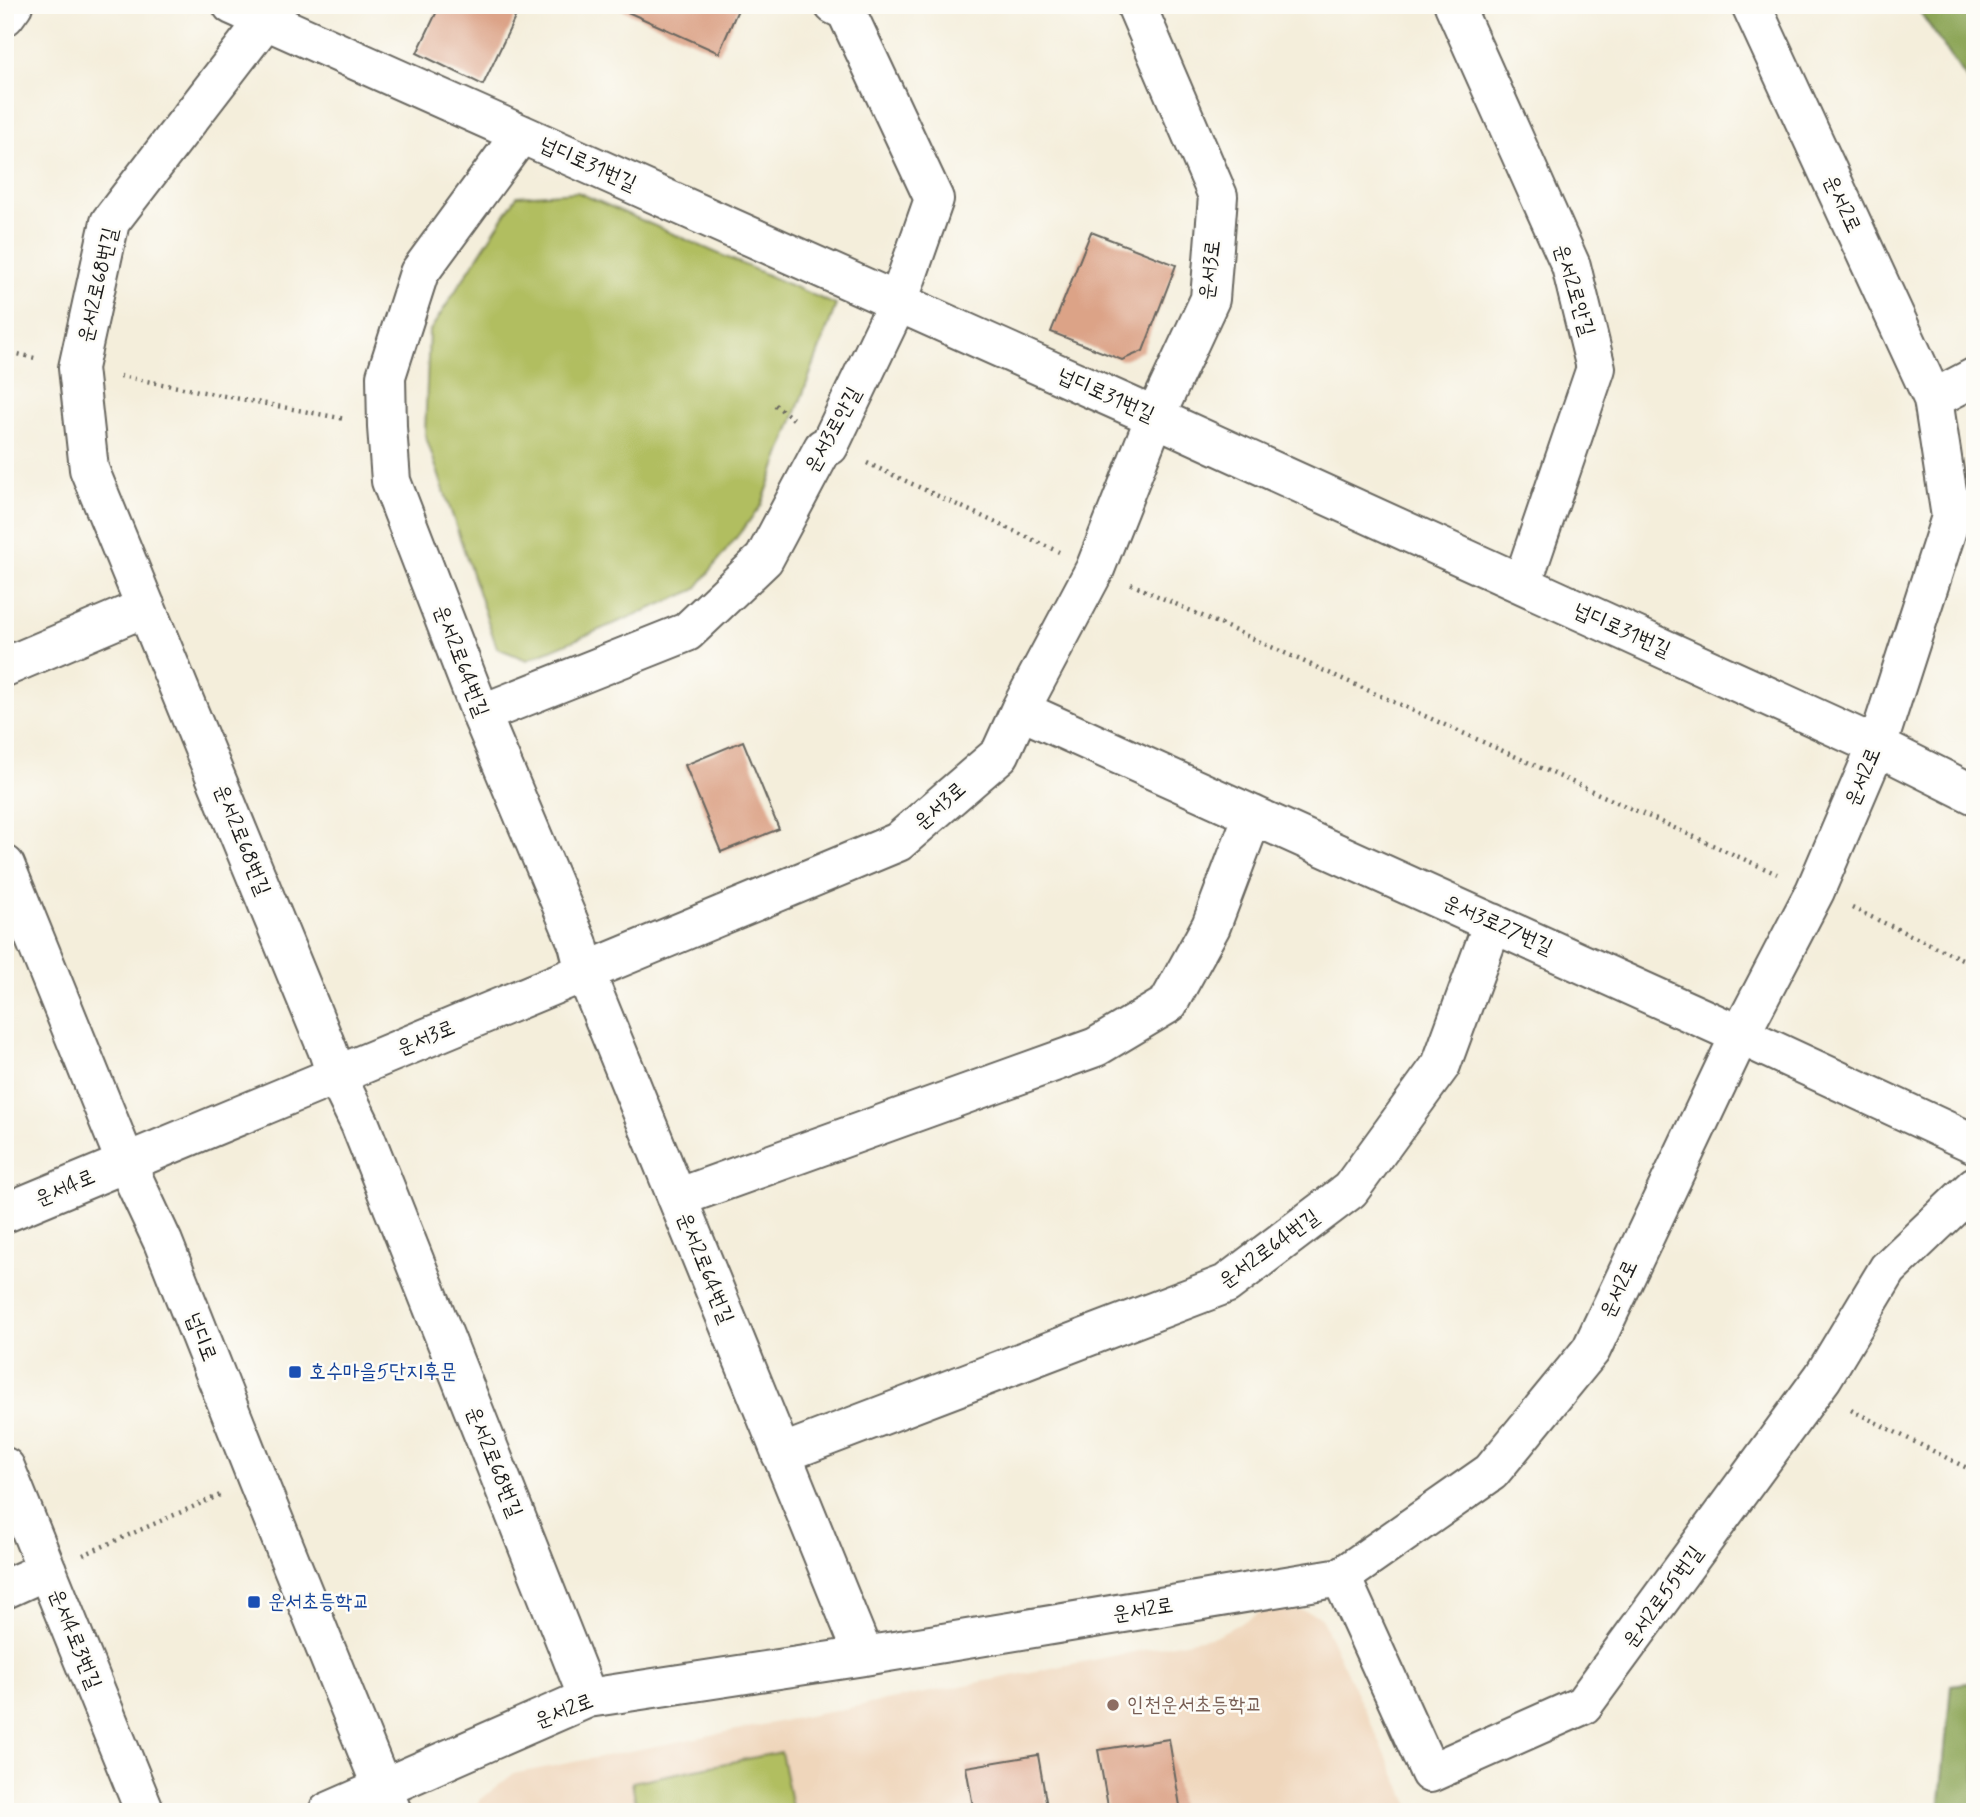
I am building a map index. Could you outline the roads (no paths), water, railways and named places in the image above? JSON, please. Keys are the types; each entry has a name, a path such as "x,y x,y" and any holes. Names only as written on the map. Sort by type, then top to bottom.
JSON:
{"street":[{"path":"5,16 13,5"},
{"name":"넙디로31번길","path":"232,5 272,13 521,134 1155,417 1877,746 1975,794"},
{"name":"운서3로안길","path":"481,714 687,632 764,559 823,448 829,446 898,302 934,199 846,11 834,5"},
{"name":"운서3로","path":"126,1163 898,842 1000,754 1020,710 1095,569 1155,417 1210,299 1218,196 1136,5"},
{"name":"운서2로안길","path":"1454,5 1571,266 1596,368 1522,584"},
{"name":"운서2로","path":"328,1812 387,1800 588,1698 864,1656 1341,1577 1491,1472 1591,1350 1740,1035 1815,891 1877,746 1951,517 1933,400 1751,5"},
{"name":"운서2로68번길","path":"272,13 110,222 78,368 89,469 337,1076 360,1124 588,1698"},
{"name":"운서2로64번길","path":"521,134 419,273 386,376 391,481 481,714 578,944 585,972 864,1656"},
{"path":"1933,400 1975,377"},
{"path":"5,667 146,607"},
{"name":"운서3로27번길","path":"1020,710 1975,1144"},
{"name":"운서2로64번길","path":"677,1198 1096,1048 1168,1004 1211,926 1253,815"},
{"name":"넙디로","path":"5,865 126,1163 163,1242 387,1800"},
{"name":"운서2로64번길","path":"781,1454 1226,1284 1350,1190 1441,1065 1493,923"},
{"name":"운서4로","path":"5,1213 126,1163"},
{"name":"운서2로55번길","path":"1341,1577 1430,1773 1583,1705 1810,1395 1888,1269 1975,1186"},
{"name":"운서4로3번길","path":"5,1467 145,1812"},
{"path":"5,1589 47,1570"}],"place":[{"name":"호수마을5단지후문","path":"295,1372"},
{"name":"운서초등학교","path":"254,1602"},
{"name":"인천운서초등학교","path":"1113,1705"}]}
